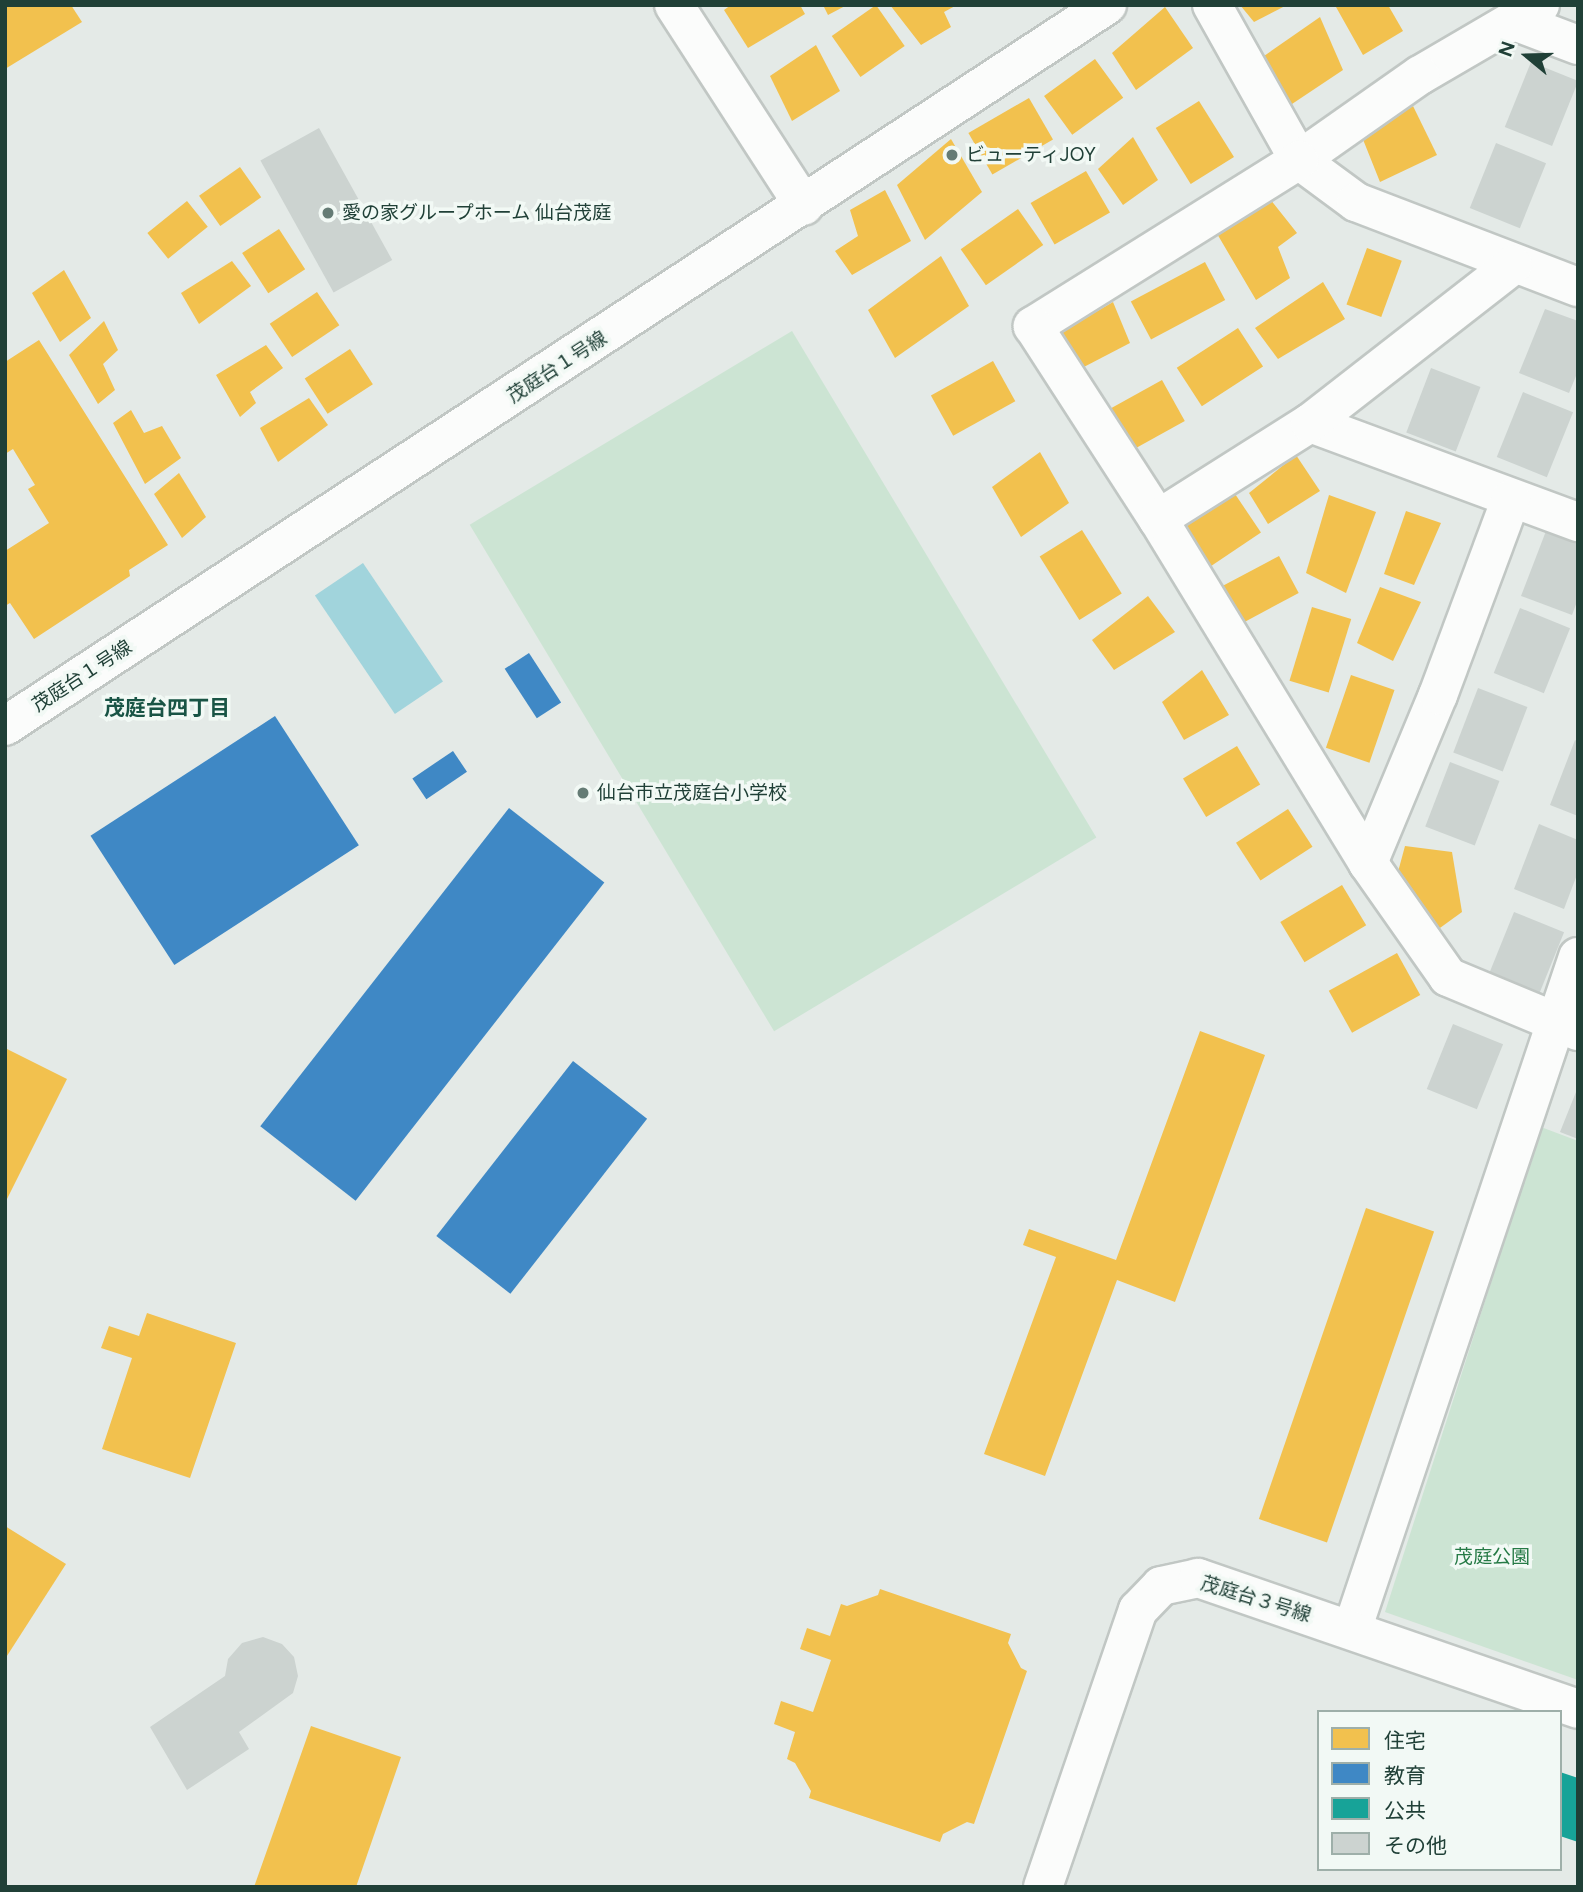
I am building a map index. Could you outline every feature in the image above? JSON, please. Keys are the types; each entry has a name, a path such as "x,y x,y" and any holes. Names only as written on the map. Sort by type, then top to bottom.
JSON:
{"street":[{"path":"674,5 804,206"},
{"name":"茂庭台１号線","path":"5,726 804,206 1107,5"},
{"path":"1212,5 1299,160 1356,202 1513,265 1578,287"},
{"path":"1566,1027 1448,977 1368,863 1158,519 1033,326 1299,160 1420,75 1528,13 1578,45"},
{"path":"1158,519 1310,423 1513,265"},
{"path":"1310,423 1578,522"},
{"path":"1368,863 1438,695 1511,499"},
{"path":"1352,1630 1566,1027 1578,957"},
{"name":"茂庭台３号線","path":"1043,1887 1138,1610 1161,1586 1198,1578 1578,1709"}],"green space":[{"path":"792,331 1096,838 774,1031 470,525"},
{"name":"茂庭公園","path":"1541,1127 1578,1141 1578,1680 1385,1612"}],"water":[{"path":"363,563 443,682 395,714 315,595"}],"building: 住宅":[{"path":"9,5 71,5 82,22 5,69 5,8"},
{"path":"731,5 800,5 805,14 748,48 724,10"},
{"path":"823,5 847,5 828,15"},
{"path":"876,5 905,46 860,77 832,36"},
{"path":"890,5 957,5 944,12 951,27 921,45"},
{"path":"1240,5 1287,5 1254,22"},
{"path":"1388,5 1403,31 1363,55 1336,7"},
{"path":"1165,7 1193,48 1136,90 1112,53"},
{"path":"1320,17 1343,70 1289,106 1264,56"},
{"path":"816,45 840,91 792,121 770,76"},
{"path":"1095,59 1123,98 1072,135 1044,96"},
{"path":"1029,98 1053,140 992,175 968,133"},
{"path":"1199,101 1234,157 1191,184 1156,128"},
{"path":"1413,106 1437,155 1380,182 1362,137"},
{"path":"1133,137 1158,180 1123,205 1098,169"},
{"path":"951,139 982,192 925,240 897,185"},
{"path":"240,167 261,197 220,226 199,196"},
{"path":"1086,171 1110,213 1055,245 1031,203"},
{"path":"885,190 911,241 852,275 835,251 858,236 850,210"},
{"path":"1270,199 1297,233 1278,247 1290,278 1256,300 1216,232"},
{"path":"187,201 208,227 168,259 147,233"},
{"path":"1018,209 1043,245 986,285 961,249"},
{"path":"279,229 305,269 268,293 242,253"},
{"path":"1367,248 1402,261 1381,317 1346,304"},
{"path":"941,256 969,306 895,358 868,310"},
{"path":"232,261 251,286 199,324 181,293"},
{"path":"1205,262 1225,300 1151,339 1131,301"},
{"path":"64,270 91,318 60,342 32,293"},
{"path":"1323,282 1345,319 1278,359 1255,328"},
{"path":"317,292 339,325 292,357 270,324"},
{"path":"1113,302 1130,343 1080,369 1054,336"},
{"path":"104,321 118,350 103,364 115,390 98,404 69,355"},
{"path":"1238,328 1263,367 1202,406 1177,368"},
{"path":"39,340 168,545 129,570 130,576 34,639 10,603 5,606 5,551 49,523 28,489 35,485 13,449 5,454 5,362"},
{"path":"266,345 283,368 250,392 256,403 240,417 216,375"},
{"path":"350,349 373,384 328,414 305,378"},
{"path":"993,361 1015,401 953,436 931,395"},
{"path":"1162,380 1185,421 1128,453 1105,412"},
{"path":"309,398 328,425 278,462 260,428"},
{"path":"131,410 144,433 162,426 181,458 145,484 113,423"},
{"path":"1040,452 1069,503 1021,537 992,487"},
{"path":"1296,455 1320,491 1268,524 1249,493"},
{"path":"179,473 206,517 182,538 154,494"},
{"path":"1233,491 1261,532 1203,572 1175,530"},
{"path":"1329,495 1376,512 1346,593 1306,573"},
{"path":"1406,511 1441,523 1414,585 1384,574"},
{"path":"1082,530 1122,594 1079,620 1040,556"},
{"path":"1279,556 1299,593 1242,623 1222,586"},
{"path":"1380,587 1421,602 1393,661 1357,643"},
{"path":"1148,596 1175,632 1114,670 1092,640"},
{"path":"1312,607 1351,619 1329,693 1289,681"},
{"path":"1202,670 1229,715 1184,740 1162,702"},
{"path":"1351,675 1394,690 1369,763 1326,748"},
{"path":"1237,746 1260,785 1206,817 1183,778"},
{"path":"1288,809 1313,847 1261,881 1236,843"},
{"path":"1405,846 1452,852 1462,912 1433,933 1395,883"},
{"path":"1342,885 1366,925 1304,962 1280,922"},
{"path":"1397,953 1420,995 1352,1033 1329,991"},
{"path":"1200,1031 1265,1055 1175,1302 1117,1280 1045,1476 984,1454 1056,1257 1023,1245 1029,1229 1116,1260"},
{"path":"5,1048 67,1079 5,1203"},
{"path":"1366,1208 1434,1231 1327,1543 1259,1519"},
{"path":"147,1313 236,1343 190,1478 102,1449 132,1358 101,1348 109,1326 139,1336"},
{"path":"5,1526 66,1564 5,1659"},
{"path":"880,1589 1011,1634 1008,1643 1021,1668 1027,1671 974,1824 967,1822 943,1834 940,1842 809,1798 811,1791 795,1763 787,1759 795,1732 774,1724 781,1701 813,1712 831,1660 800,1649 807,1628 830,1636 841,1604 847,1606 878,1595"},
{"path":"311,1726 401,1757 356,1887 254,1887"}],"building: 教育":[{"path":"529,653 561,702 537,718 505,669"},
{"path":"275,716 359,845 174,965 90,836"},
{"path":"453,751 467,772 426,799 412,778"},
{"path":"509,808 604,882 356,1201 260,1126"},
{"path":"573,1061 647,1119 510,1294 436,1236"}],"building: 公共":[{"path":"1562,1773 1578,1778 1578,1842 1562,1837"}],"building: その他":[{"path":"1531,62 1578,81 1552,146 1505,127"},
{"name":"愛の家グループホーム 仙台茂庭","path":"319,128 392,260 334,293 260,160"},
{"path":"1496,143 1546,163 1520,228 1470,208"},
{"path":"1545,309 1578,321 1578,371 1569,393 1519,373"},
{"path":"1431,368 1480,387 1456,451 1406,432"},
{"path":"1523,392 1573,412 1547,477 1497,457"},
{"path":"1546,531 1578,543 1578,599 1572,615 1521,596"},
{"path":"1520,608 1570,628 1544,693 1494,673"},
{"path":"1478,688 1527,707 1503,771 1453,752"},
{"path":"1575,740 1578,742 1578,816 1550,805"},
{"path":"1450,762 1499,781 1475,845 1425,826"},
{"path":"1539,824 1578,840 1578,872 1564,909 1514,889"},
{"path":"1514,912 1564,932 1538,996 1488,976"},
{"path":"1453,1024 1503,1044 1477,1109 1427,1089"},
{"path":"1578,1087 1578,1139 1560,1132"},
{"path":"263,1637 282,1644 294,1657 298,1676 293,1693 239,1732 249,1749 187,1790 150,1727 225,1676 228,1659 242,1643"}],"place":[{"name":"ビューティJOY","path":"952,155"},
{"name":"愛の家グループホーム 仙台茂庭","path":"328,213"},
{"name":"仙台市立茂庭台小学校","path":"583,793"}],"district":[{"name":"茂庭台四丁目","path":"167,708"}]}
